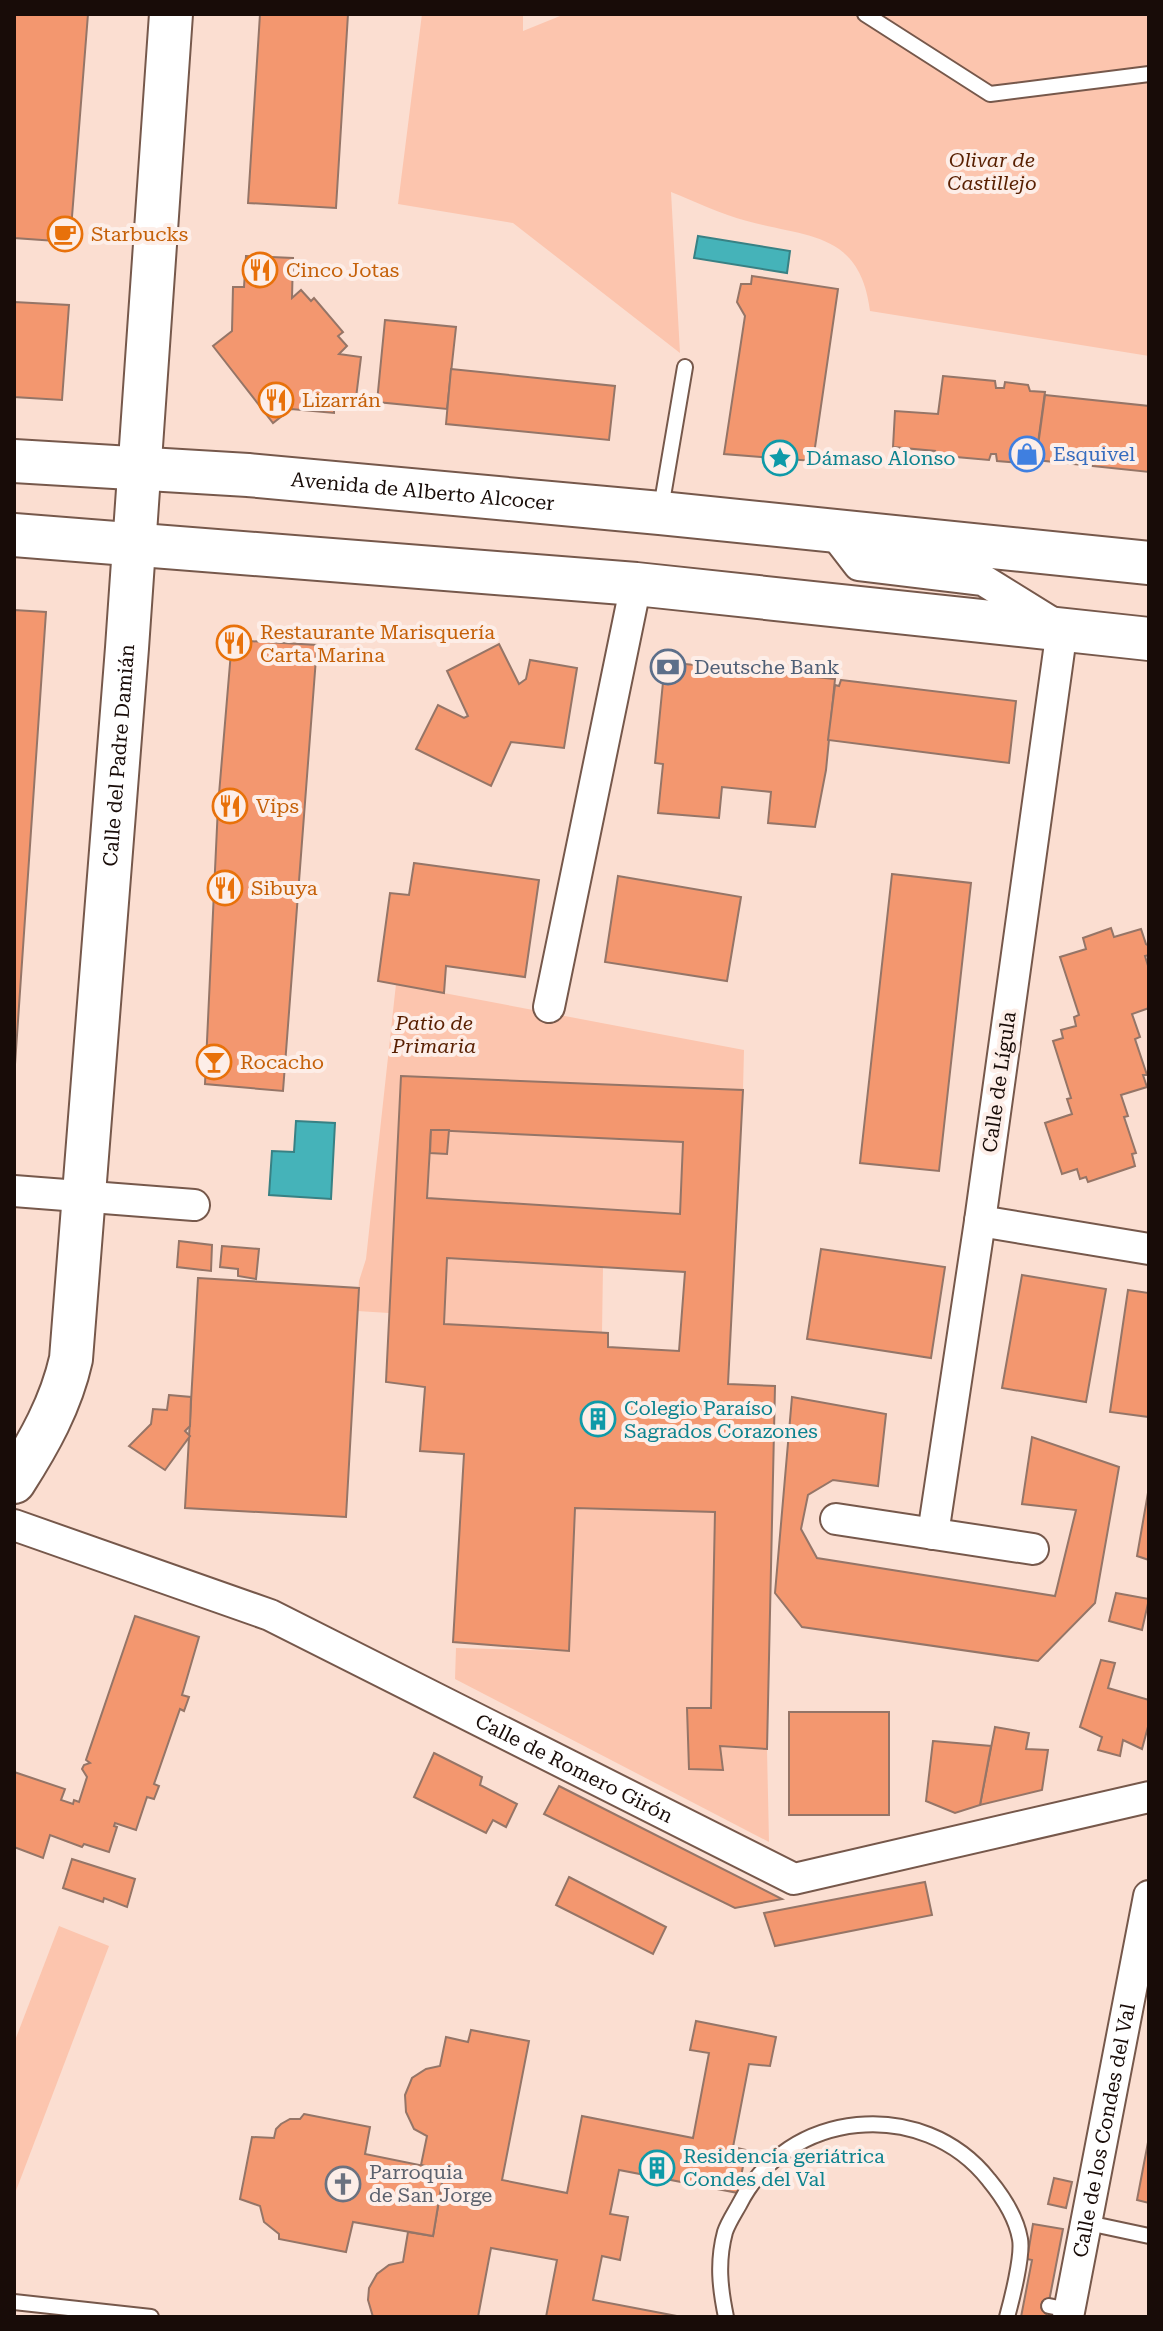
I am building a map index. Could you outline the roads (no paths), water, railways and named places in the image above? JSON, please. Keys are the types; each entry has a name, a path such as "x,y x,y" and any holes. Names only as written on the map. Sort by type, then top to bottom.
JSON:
{"main road":[{"name":"Calle del Padre Damián","path":"14,1482 37,1446 64,1390 71,1359 127,648 171,14"},
{"name":"Avenida de Alberto Alcocer","path":"14,461 248,475 1149,563"},
{"path":"14,535 636,584 1149,639"}],"street":[{"path":"832,530 859,565 983,580 1062,629"},
{"path":"549,1007 636,584"},
{"name":"Calle de Lígula","path":"933,1534 1062,629"},
{"path":"14,1191 194,1205"},
{"path":"980,1221 1149,1249"},
{"path":"836,1519 1033,1549"},
{"name":"Calle de Romero Girón","path":"14,1525 270,1615 794,1879 1149,1797"},
{"name":"Calle de los Condes del Val","path":"1062,2311 1088,2223 1149,1896"}],"lane":[{"path":"865,14 990,94 1149,74"},
{"path":"660,513 685,367"},
{"path":"726,2317 719,2281 725,2231 748,2185 785,2150 832,2128 883,2123 933,2135 976,2162 1007,2202 1020,2240 1018,2300 1007,2317"},
{"path":"1088,2223 1149,2236"},
{"path":"14,2302 151,2317"}],"water":[{"path":"698,236 790,251 787,273 694,258"},
{"path":"296,1121 335,1123 331,1199 269,1195 272,1151 294,1152"}],"place":[{"name":"Starbucks","path":"65,234"},
{"name":"Cinco Jotas","path":"260,270"},
{"name":"Lizarrán","path":"276,400"},
{"name":"Esquivel","path":"1027,454"},
{"name":"Dámaso Alonso","path":"780,458"},
{"name":"Restaurante Marisquería Carta Marina","path":"234,643"},
{"name":"Deutsche Bank","path":"668,667"},
{"name":"Vips","path":"230,806"},
{"name":"Sibuya","path":"225,888"},
{"name":"Rocacho","path":"214,1062"},
{"name":"Colegio Paraíso Sagrados Corazones","path":"598,1419"},
{"name":"Residencia geriátrica Condes del Val","path":"657,2168"},
{"name":"Parroquia de San Jorge","path":"343,2184"}],"park label":[{"name":"Olivar de Castillejo","path":"992,172"},
{"name":"Patio de Primaria","path":"434,1034"}]}
